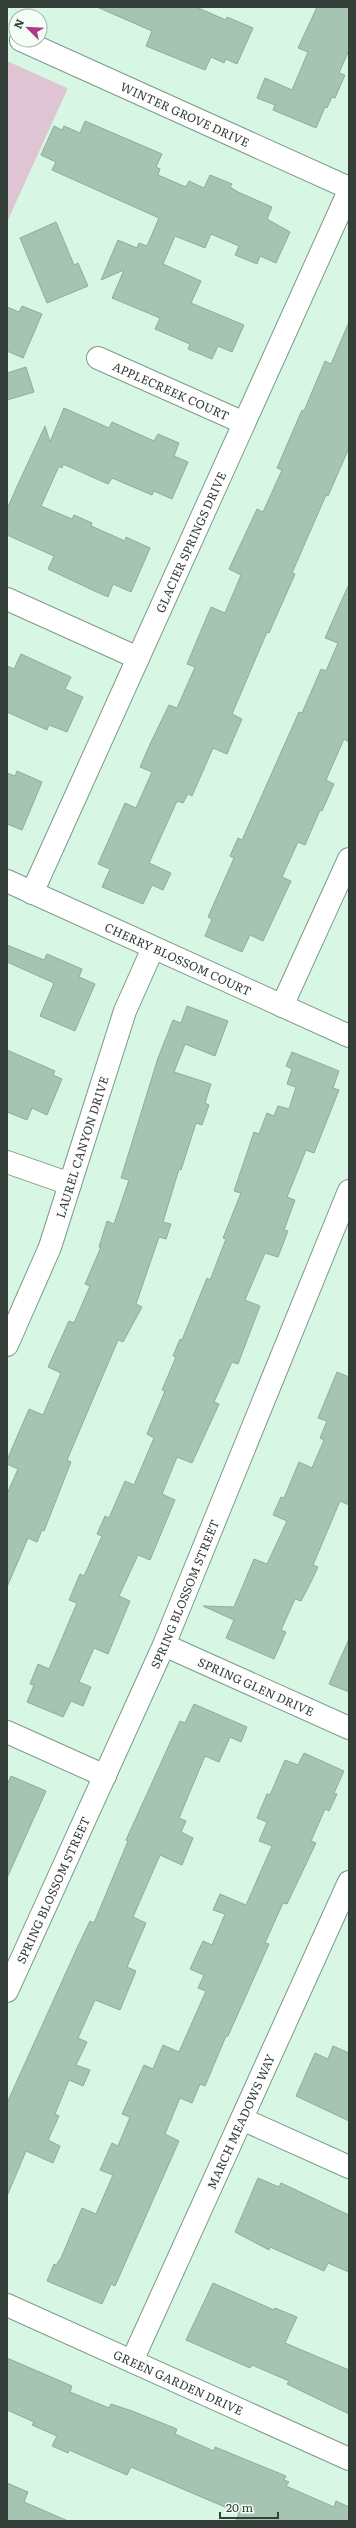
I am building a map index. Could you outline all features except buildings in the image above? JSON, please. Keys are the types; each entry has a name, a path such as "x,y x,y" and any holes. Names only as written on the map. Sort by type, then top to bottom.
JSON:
{"street":[{"name":"WINTER GROVE DRIVE","path":"39,48 349,188"},
{"name":"GLACIER SPRINGS DRIVE","path":"32,893 349,191"},
{"name":"APPLECREEK COURT","path":"98,358 244,424"},
{"path":"7,599 138,658"},
{"path":"282,1006 349,859"},
{"name":"CHERRY BLOSSOM COURT","path":"7,881 349,1036"},
{"name":"LAUREL CANYON DRIVE","path":"7,1346 50,1247 125,1011 153,948"},
{"path":"7,1162 70,1184"},
{"name":"SPRING BLOSSOM STREET","path":"7,1991 164,1645 349,1191"},
{"name":"SPRING GLEN DRIVE","path":"164,1645 349,1728"},
{"path":"7,1732 104,1776"},
{"name":"MARCH MEADOWS WAY","path":"132,2361 349,1882"},
{"path":"242,2119 349,2167"},
{"name":"GREEN GARDEN DRIVE","path":"7,2304 349,2459"}],"shaded area":[{"path":"7,61 67,88 67,90 7,222"}]}
